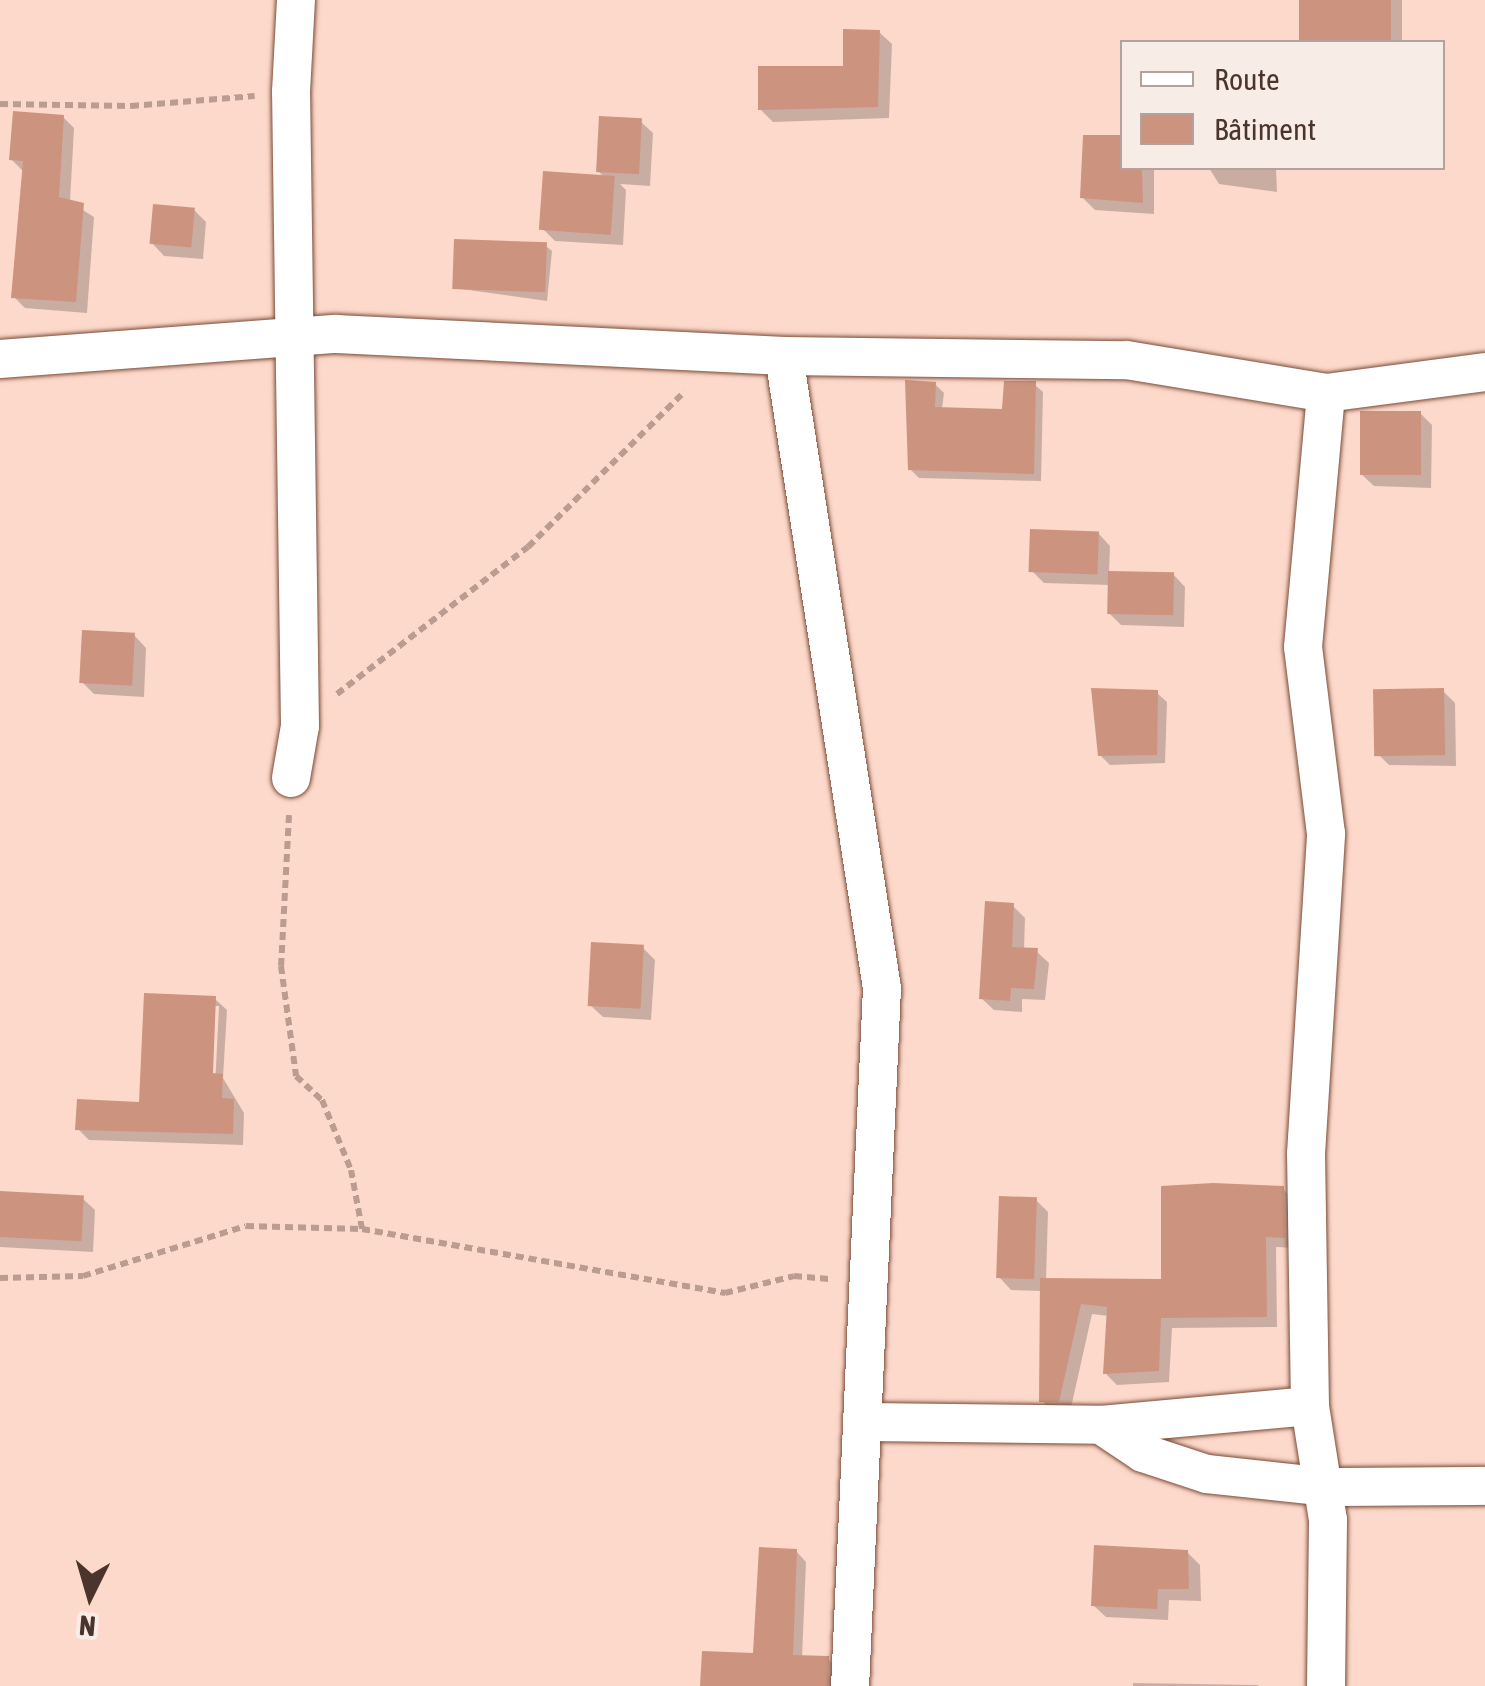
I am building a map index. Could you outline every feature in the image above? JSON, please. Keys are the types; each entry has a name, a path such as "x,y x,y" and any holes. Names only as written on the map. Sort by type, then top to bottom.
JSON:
{"street":[{"path":"291,778 300,726 299,334 291,92 296,0"},
{"path":"0,359 299,334 784,356 1127,360 1326,392 1485,372"},
{"path":"784,356 882,988 867,1422 850,1686"},
{"path":"1326,392 1304,598 1308,708 1326,834 1306,1154 1310,1406 1326,1487 1326,1686"},
{"path":"867,1422 1101,1425 1310,1406"},
{"path":"1101,1425 1176,1467 1326,1487 1485,1486"}],"path":[{"path":"0,104 131,106 291,92"},
{"path":"300,726 528,547 720,353"},
{"path":"291,778 281,966 296,1076 322,1100 350,1170 362,1229"},
{"path":"0,1278 83,1276 246,1226 362,1229 724,1293 794,1276 870,1284"}],"building":[{"path":"1299,0 1391,0 1391,40 1299,40"},
{"path":"843,29 880,30 878,107 758,110 758,66 843,66"},
{"path":"13,111 64,115 59,197 84,203 76,302 11,298 23,161 9,160"},
{"path":"599,116 642,118 639,174 596,172"},
{"path":"1083,135 1120,135 1120,170 1142,170 1143,203 1080,198"},
{"path":"543,171 615,176 611,235 539,230"},
{"path":"153,204 195,208 191,248 150,244"},
{"path":"454,239 547,242 545,292 452,289"},
{"path":"905,380 936,382 935,407 1002,409 1004,381 1036,381 1034,474 908,470"},
{"path":"1360,411 1421,411 1421,475 1360,475"},
{"path":"1030,529 1099,531 1097,574 1028,572"},
{"path":"1108,571 1174,572 1173,615 1107,614"},
{"path":"82,630 135,633 132,686 79,683"},
{"path":"1091,688 1158,690 1157,755 1098,756"},
{"path":"1444,688 1445,755 1374,756 1373,689"},
{"path":"985,901 1014,903 1012,947 1038,948 1034,989 1011,988 1010,1001 979,999"},
{"path":"591,942 644,945 641,1009 588,1006"},
{"path":"144,993 216,996 213,1073 223,1074 222,1098 234,1099 233,1134 75,1130 77,1099 139,1102"},
{"path":"1161,1186 1284,1186 1285,1238 1266,1237 1267,1317 1161,1318 1159,1371 1103,1374 1107,1307 1081,1304 1059,1402 1039,1402 1040,1278 1161,1279"},
{"path":"0,1191 84,1195 81,1241 0,1237"},
{"path":"999,1196 1037,1197 1034,1279 996,1278"},
{"path":"1094,1545 1188,1550 1189,1589 1158,1589 1157,1609 1091,1606"},
{"path":"759,1547 797,1549 793,1655 829,1656 828,1686 700,1686 702,1651 753,1653"}]}
